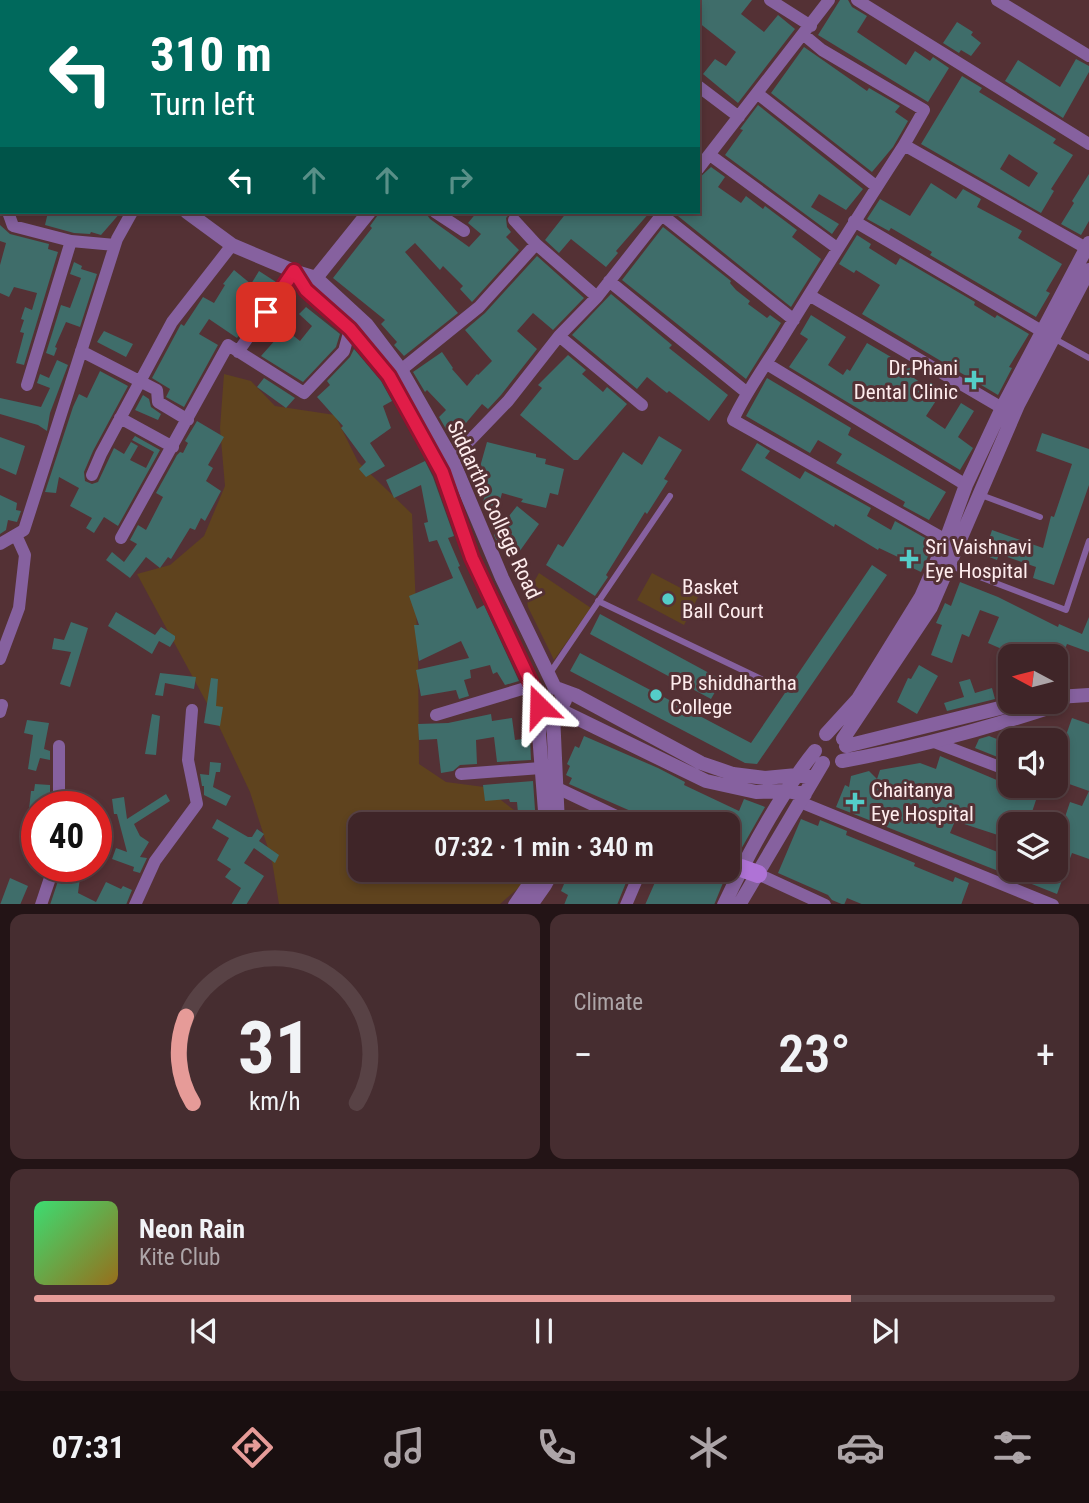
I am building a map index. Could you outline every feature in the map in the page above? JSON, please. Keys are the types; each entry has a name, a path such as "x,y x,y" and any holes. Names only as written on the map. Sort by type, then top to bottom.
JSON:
{"street":[{"path":"770,0 808,30 822,50 924,110 767,364 746,392 733,420 946,540"},
{"path":"700,167 829,0"},
{"path":"857,0 1089,144"},
{"path":"997,0 1089,56"},
{"path":"700,87 740,117"},
{"path":"758,94 877,187"},
{"path":"819,757 833,765 931,607 1088,246 904,145"},
{"path":"710,155 837,248"},
{"path":"9,214 13,226 71,241 115,245"},
{"path":"0,544 24,530 115,245 131,214"},
{"name":"Siddartha College Road","path":"190,214 232,244 295,272 316,278 367,325 401,370 452,459 502,578 554,684"},
{"path":"306,290 367,214"},
{"path":"438,214 464,231"},
{"path":"452,459 508,401 559,336 597,297 662,214"},
{"path":"664,214 794,320"},
{"path":"514,220 536,244 597,297"},
{"path":"854,221 1048,335"},
{"path":"27,385 71,241"},
{"path":"92,475 172,322 232,244"},
{"path":"401,370 479,307 536,244"},
{"path":"739,904 742,868 802,798 814,778 819,757 817,740 826,734 858,699 921,597 966,485 1002,408 1089,270"},
{"path":"238,352 295,272"},
{"name":"Siddartha College Road","path":"295,272 306,290 350,329 389,376 442,472 472,558 545,704"},
{"path":"609,281 746,392"},
{"path":"809,295 1002,408"},
{"path":"121,538 228,345 304,393 344,351 350,329"},
{"path":"559,336 642,405"},
{"path":"81,351 157,390 158,402 188,420"},
{"path":"767,364 966,485"},
{"path":"120,418 173,447"},
{"path":"0,659 19,608 25,555 16,535"},
{"path":"436,715 565,700 554,684"},
{"path":"544,812 539,734 546,688 554,684"},
{"path":"554,684 701,763 765,778 797,775 814,778"},
{"path":"1068,696 1089,695"},
{"path":"545,704 557,812"},
{"path":"545,704 706,781 756,792 788,791 1051,904"},
{"path":"844,749 998,709"},
{"path":"135,904 155,861 197,804 188,760 192,710"},
{"path":"844,749 934,742 1027,714"},
{"path":"826,734 836,734 844,749"},
{"path":"934,742 998,766"},
{"path":"59,746 59,791"},
{"path":"724,904 742,868 797,775 819,757"},
{"path":"461,774 541,768"},
{"path":"555,787 608,812"},
{"path":"742,868 823,904"},
{"path":"41,904 49,882"},
{"path":"516,904 531,882"},
{"path":"532,904 547,882"},
{"path":"626,904 636,882"}],"lane":[{"path":"1048,335 1089,358"},
{"path":"979,495 1040,517"},
{"path":"554,684 598,601 670,496"},
{"path":"949,565 1066,610 1089,541"},
{"path":"598,601 778,687"}],"shaded area":[{"path":"224,374 251,381 275,406 335,415 358,462 412,514 419,764 446,782 484,787 516,812 348,812 348,882 525,882 500,904 279,904 272,861 250,792 216,720 137,574 170,565 204,536 225,486 220,428"},
{"path":"539,573 591,608 554,660 528,607 526,596"},
{"name":"Basket Ball Court","path":"652,573 698,597 684,625 637,600"}],"building":[{"path":"700,0 752,0 741,14 764,32 778,15 795,29 738,103 703,74 715,59 726,66 736,52 700,24"},
{"path":"840,0 848,0 852,7 867,16 857,32 906,65 915,51 930,61 933,57 949,68 928,102 818,35"},
{"path":"957,22 973,32 971,35 981,43 971,56 961,50 959,53 943,43"},
{"path":"804,47 867,91 869,88 900,106 895,112 908,121 893,147 872,172 771,93"},
{"path":"1076,59 1089,66 1089,72 1063,118 1005,81 1018,60 1060,87"},
{"path":"962,76 982,88 979,92 1056,139 1053,143 1073,155 1051,189 1054,191 1041,213 921,144","holes":["1009,154 1038,173 1029,187 1000,169"]},
{"path":"758,105 863,189 846,210 819,194 811,207 839,224 832,234 725,155"},
{"path":"711,167 725,177 718,187 741,203 746,196 763,209 765,206 797,230 792,237 821,259 791,307 675,214 700,214 700,177"},
{"path":"1089,174 1089,221 1081,235 1061,224"},
{"path":"931,183 956,199 963,189 981,199 977,207 1022,231 1018,238 1062,264 1046,291 1050,293 1036,317 930,255 932,252 891,228 889,231 867,219 880,199 910,216"},
{"path":"48,214 119,214 101,235 91,232 74,233 45,225"},
{"path":"379,214 426,214 469,247 481,234 468,223 475,214 509,214 506,218 511,232 506,237 519,250 472,302 460,289 463,286 443,266 440,270 415,243 405,252 458,313 404,356 394,345 397,342 381,324 385,320 333,278 372,228 370,226"},
{"path":"565,214 648,214 616,251 618,253 606,267 571,239 559,253 545,240"},
{"path":"0,225 10,234 49,244 48,249 58,252 24,365 16,363 24,333 20,332 24,320 21,319 25,307 32,310 37,293 14,287 9,297 0,293 0,265 6,243 0,241"},
{"path":"663,227 731,281 736,290 750,301 748,304 767,318 770,315 781,323 746,379 622,280"},
{"path":"857,235 871,244 869,248 896,265 900,258 975,302 974,305 995,318 997,315 1029,334 1009,367 1012,368 998,395 862,314 880,285 856,270 854,273 839,264"},
{"path":"537,256 584,298 553,330 533,313 517,331 537,349 488,409 482,404 455,436 446,429 439,417 446,410 427,390 425,392 413,372 442,352 467,386 492,361 465,330 485,313"},
{"path":"74,262 82,266 81,269 97,274 80,327 66,322 54,356 46,353 61,305 70,308 81,278 70,274"},
{"path":"234,270 251,284 259,271 276,282 237,338 209,319 199,334 218,345 184,407 166,397 170,389 152,378 181,324 184,326 203,297 214,303 225,285 223,284"},
{"path":"611,294 672,345 669,348 728,395 709,421 647,377 637,389 572,335"},
{"path":"306,307 340,334 336,347 303,382 261,356 285,329 300,341 312,326 299,314"},
{"path":"811,315 846,337 828,365 843,375 847,369 850,371 867,343 915,371 911,376 927,387 930,382 943,390 926,416 945,429 961,403 974,411 958,437 973,448 960,470 789,367 808,339 800,334"},
{"path":"104,331 133,344 126,357 97,342"},
{"path":"354,349 381,381 392,401 383,406 391,428 370,443 385,466 366,477 359,469 366,462 341,428 343,426 317,397 330,385 327,381 350,357"},
{"path":"568,355 586,370 582,374 603,392 607,387 627,404 578,460 574,460 520,415 542,388 538,385"},
{"path":"57,360 68,365 50,413 47,431 38,425 0,414 0,398 41,407 50,388 37,383 40,374 49,378"},
{"path":"100,371 128,386 93,451 84,472 85,481 92,484 98,482 114,448 124,454 131,442 138,446 130,460 146,468 154,452 132,440 135,436 160,450 118,526 104,517 94,533 86,528 92,518 70,506 79,488 59,477 56,493 45,492 73,407 79,394 87,398"},
{"path":"264,378 295,398 286,408 257,387"},
{"path":"767,378 851,428 848,435 946,492 929,520 903,506 905,502 836,463 842,454 818,440 810,453 746,416"},
{"path":"143,395 149,399 151,407 161,414 158,420 135,410"},
{"path":"197,421 224,437 208,465 213,468 206,481 221,491 205,521 201,518 195,530 190,528 171,559 168,557 160,568 146,557 130,578 106,560 112,552 124,562 137,544 130,540 138,525 146,530 163,497 156,493 177,455 183,453 188,443 185,441"},
{"path":"1042,433 1089,449 1089,485 1054,585 1033,578 1036,567 999,554 997,560 984,555 992,530 1043,548 1051,516 1054,517 1072,464 1036,451"},
{"path":"659,436 682,450 664,479 668,481 647,514 645,512 595,596 546,565 558,544 563,547 623,452 642,465"},
{"path":"0,437 25,446 16,475 0,468"},
{"path":"487,442 536,454 536,457 546,459 545,464 564,469 558,495 550,493 546,508 521,502 523,499 502,493 497,512 485,509 487,503 483,502 486,491 479,489 481,482 476,481"},
{"path":"757,443 770,451 765,458 800,479 805,471 871,508 867,516 891,530 895,521 934,543 921,572 835,524 834,527 741,470"},
{"path":"425,461 454,536 448,538 460,566 458,567 477,609 484,605 519,681 505,685 497,672 493,674 490,665 470,670 471,678 464,680 469,696 459,699 456,690 421,696 416,670 469,658 461,641 419,661 414,625 419,625 409,596 453,578 437,540 429,542 424,523 428,522 421,485 394,498 386,480"},
{"path":"0,495 17,503 16,510 21,511 17,522 8,520 6,530 0,534"},
{"path":"517,506 539,524 517,555 496,540 494,535"},
{"path":"872,565 887,575 757,764 745,763 570,671 580,653 751,743"},
{"path":"960,582 998,597 1058,627 1059,624 1082,634 1089,617 1089,652 1068,644 998,644 998,647 988,643 999,617 980,610 969,637 962,634 952,663 931,655 942,625 936,623 945,603 951,606"},
{"path":"116,612 155,635 161,627 175,636 175,639 170,647 159,641 152,654 108,626"},
{"path":"600,614 722,680 711,699 590,634"},
{"path":"71,622 88,628 70,687 60,684 71,652 52,649 54,638 64,640"},
{"path":"919,665 938,676 917,714 897,702 908,678 911,679"},
{"path":"160,673 196,677 194,689 165,683 163,696 155,695"},
{"path":"211,678 218,679 216,706 223,707 220,726 204,723"},
{"path":"970,679 975,693 992,688 995,699 947,711 944,703 964,697 959,682"},
{"path":"152,714 160,716 156,755 145,754"},
{"path":"491,714 492,721 512,718 515,740 530,738 531,760 497,762 494,737 476,740 477,764 460,765 453,771 441,773 437,739 419,740 418,724 448,723"},
{"path":"1072,718 1089,724 1089,791 1068,784 1068,729"},
{"path":"27,720 49,723 44,749 50,751 50,760 40,758 36,771 28,769 33,735 24,733"},
{"path":"584,736 658,768 685,782 684,785 739,811 744,799 765,807 740,851 740,812 633,812 569,784 572,778 566,775 570,766 567,764 575,746 579,748"},
{"path":"989,736 998,739 998,757 975,748 979,739"},
{"path":"940,756 998,781 998,798 1037,798 1032,812 998,812 998,835 955,821 950,833 998,852 998,871 836,807 845,785 849,787 851,776 869,771 877,779 880,770 920,763 936,769"},
{"path":"210,762 221,763 213,787 231,796 226,806 204,795 200,774 209,775"},
{"path":"533,781 535,812 518,812 517,802 510,802 509,799 485,801 483,785"},
{"path":"35,784 50,785 50,791 34,791"},
{"path":"1089,791 1089,859 1072,853 1068,864 1067,812 1070,802 1082,806"},
{"path":"166,794 170,801 134,824 140,836 149,842 140,857 147,858 140,873 133,871 134,867 112,859 116,848 127,852 117,814 114,814 112,799 124,797 127,819"},
{"path":"217,819 248,837 252,837 257,829 264,834 259,841 279,855 275,863 254,848 244,863 264,876 247,904 232,904 241,888 225,877 231,869 217,860 229,838 212,828"},
{"path":"801,819 818,826 820,820 847,831 846,835 915,863 914,866 953,882 955,877 969,883 961,904 862,904 847,898 844,904 842,904 828,895 778,873"},
{"path":"10,878 28,886 20,904 0,904"},
{"path":"58,882 79,882 78,893 96,902 106,882 121,889 123,886 132,890 126,904 50,904"},
{"path":"565,882 626,882 617,904 564,904 568,895 561,891"},
{"path":"655,882 723,882 714,904 645,904"},
{"path":"1027,882 1061,882 1057,894"}],"place":[{"name":"Dr.Phani Dental Clinic","path":"974,380"},
{"name":"Sri Vaishnavi Eye Hospital","path":"909,559"},
{"name":"Basket Ball Court","path":"668,599"},
{"name":"PB shiddhartha College","path":"656,695"},
{"name":"Chaitanya Eye Hospital","path":"855,802"}],"route":[{"path":"266,312 294,271 306,290 350,329 389,376 442,472 472,558 538,698 539,706"}]}
